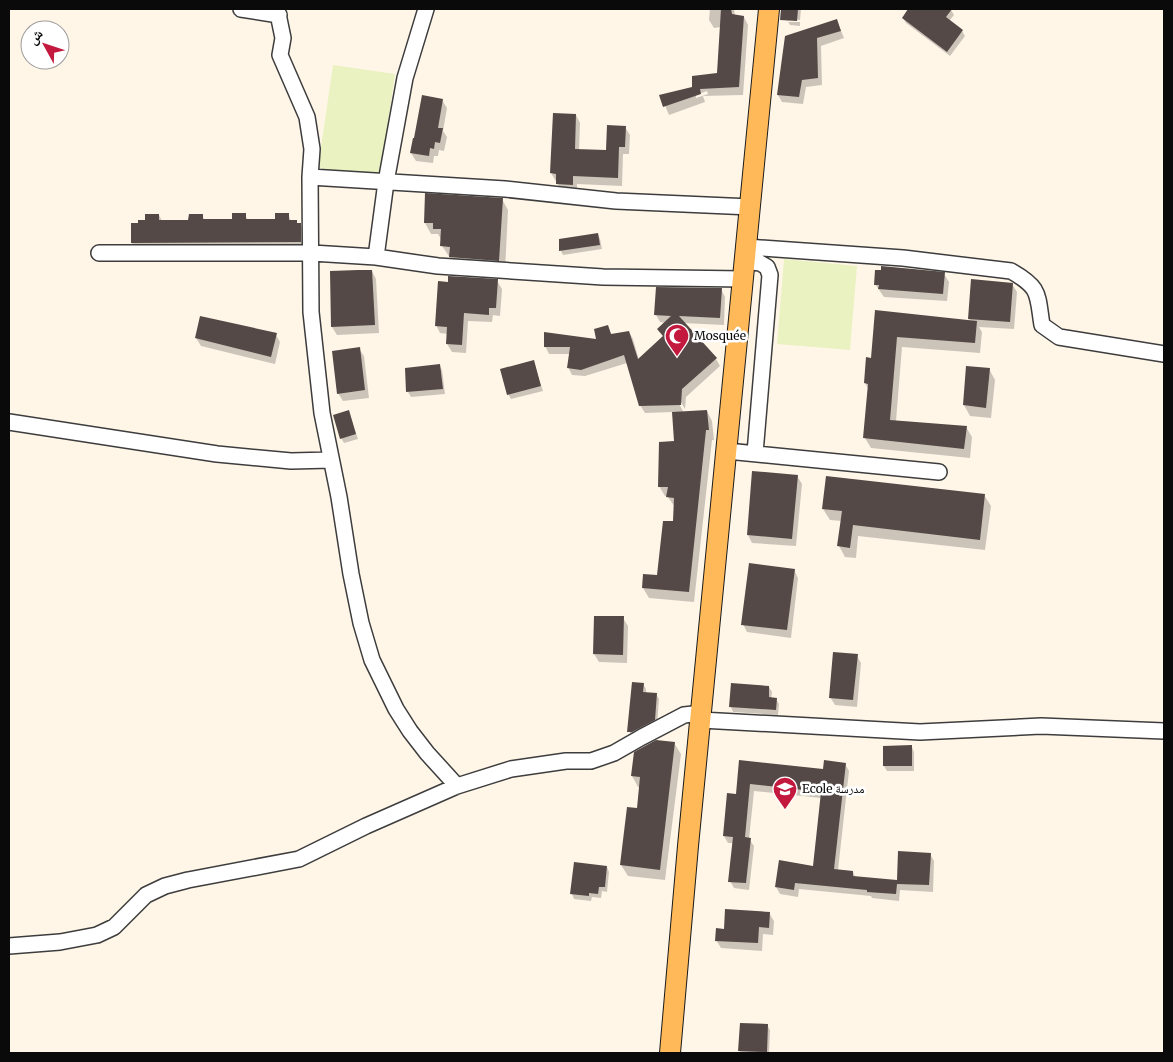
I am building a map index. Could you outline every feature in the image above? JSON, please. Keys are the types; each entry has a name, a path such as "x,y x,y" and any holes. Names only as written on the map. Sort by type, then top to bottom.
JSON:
{"main road":[{"path":"670,1053 769,9"}],"street":[{"path":"241,9 278,12 284,38 280,56 307,117 312,149 310,177 311,312 322,413 361,623 372,660 387,693 427,753 457,786"},
{"path":"376,257 386,182 405,78 426,9"},
{"path":"310,177 505,189 616,201 751,207"},
{"path":"99,253 312,253 376,257 438,266 603,277 745,262 903,258 1011,271 1024,278 1034,288 1039,299 1042,325 1059,337 1164,354"},
{"path":"745,262 760,263 767,267 770,275 755,453"},
{"path":"9,422 217,454 291,461 331,460"},
{"path":"727,451 939,472"},
{"path":"9,946 60,942 106,932 114,927 146,895 165,886 299,859 366,826 457,786 511,769 566,761 591,761 614,753 684,715 920,732 1041,726 1164,731"}],"green space":[{"path":"333,65 395,74 380,177 318,168"},
{"path":"784,259 857,266 850,350 777,344"}],"building":[{"path":"721,9 731,9 732,14 744,16 739,87 700,89 701,94 663,107 659,95 692,87 692,76 717,73"},
{"path":"781,9 798,9 797,21 780,20"},
{"path":"908,9 952,9 946,17 963,30 947,52 902,18"},
{"path":"837,19 841,31 817,38 818,78 802,80 799,97 777,95 785,36"},
{"path":"422,95 443,99 438,128 443,128 440,143 435,142 434,149 430,148 429,156 410,153"},
{"path":"553,113 576,114 575,149 606,150 607,125 626,126 625,147 619,147 618,178 573,176 573,185 556,184 556,174 550,173"},
{"path":"425,193 503,198 499,261 449,257 450,247 440,246 441,229 433,229 433,223 424,223"},
{"path":"232,213 246,213 246,219 275,219 275,213 289,213 289,220 297,220 297,223 301,223 301,242 131,243 131,223 145,220 145,214 159,214 159,220 188,220 189,214 203,214 203,219 232,219"},
{"path":"598,233 600,245 559,251 559,239"},
{"path":"881,266 945,272 943,294 878,289 879,285 874,285 875,270 881,270"},
{"path":"372,270 375,325 331,327 330,271"},
{"path":"448,276 498,279 496,308 489,308 489,315 464,313 462,345 446,344 447,327 435,326 438,281 448,282"},
{"path":"971,279 1013,283 1010,322 968,319"},
{"path":"656,287 722,288 720,318 679,316 717,358 682,389 681,405 639,406 624,355 581,370 567,368 570,347 544,347 544,332 596,339 594,329 608,325 611,334 629,331 638,359 663,336 657,329 671,316 654,315"},
{"path":"875,310 977,321 975,343 897,337 890,420 967,426 964,449 863,438 868,384 864,383 866,357 871,358"},
{"path":"200,316 277,333 271,357 195,338"},
{"path":"360,347 365,390 337,394 332,351"},
{"path":"534,360 541,386 507,395 500,369"},
{"path":"440,364 443,389 406,392 405,368"},
{"path":"966,366 990,368 986,408 963,405"},
{"path":"349,410 356,434 340,439 333,415"},
{"path":"707,410 709,430 706,430 689,592 642,588 643,574 657,575 663,521 673,521 674,498 666,497 668,487 658,487 659,442 674,441 672,412"},
{"path":"752,471 798,475 792,539 747,535"},
{"path":"826,476 985,494 980,540 853,525 850,548 837,546 842,511 822,509"},
{"path":"749,563 795,569 787,630 741,625"},
{"path":"594,616 624,616 623,655 593,654"},
{"path":"833,652 858,654 853,700 829,698"},
{"path":"632,682 644,683 643,692 657,693 655,720 632,732 627,732"},
{"path":"731,683 769,686 769,697 777,698 776,710 729,707"},
{"path":"656,740 675,742 660,870 620,865 627,807 637,808 640,777 631,776 634,752"},
{"path":"912,745 912,766 883,766 883,746"},
{"path":"739,760 823,769 824,760 846,763 834,869 853,871 853,876 897,880 898,851 931,853 929,885 897,884 896,894 795,883 794,890 775,887 779,860 813,866 821,792 750,784 745,837 751,838 746,883 728,882 733,837 723,836 727,793 736,794"},
{"path":"574,862 607,866 605,887 599,887 598,894 589,893 589,896 570,894"},
{"path":"725,909 770,912 769,928 759,927 758,943 715,941 716,928 724,929"},
{"path":"740,1023 768,1024 767,1052 738,1051"}],"place":[{"name":"Mosquée","path":"677,357"},
{"name":"Ecole مدرسة","path":"785,810"}]}
